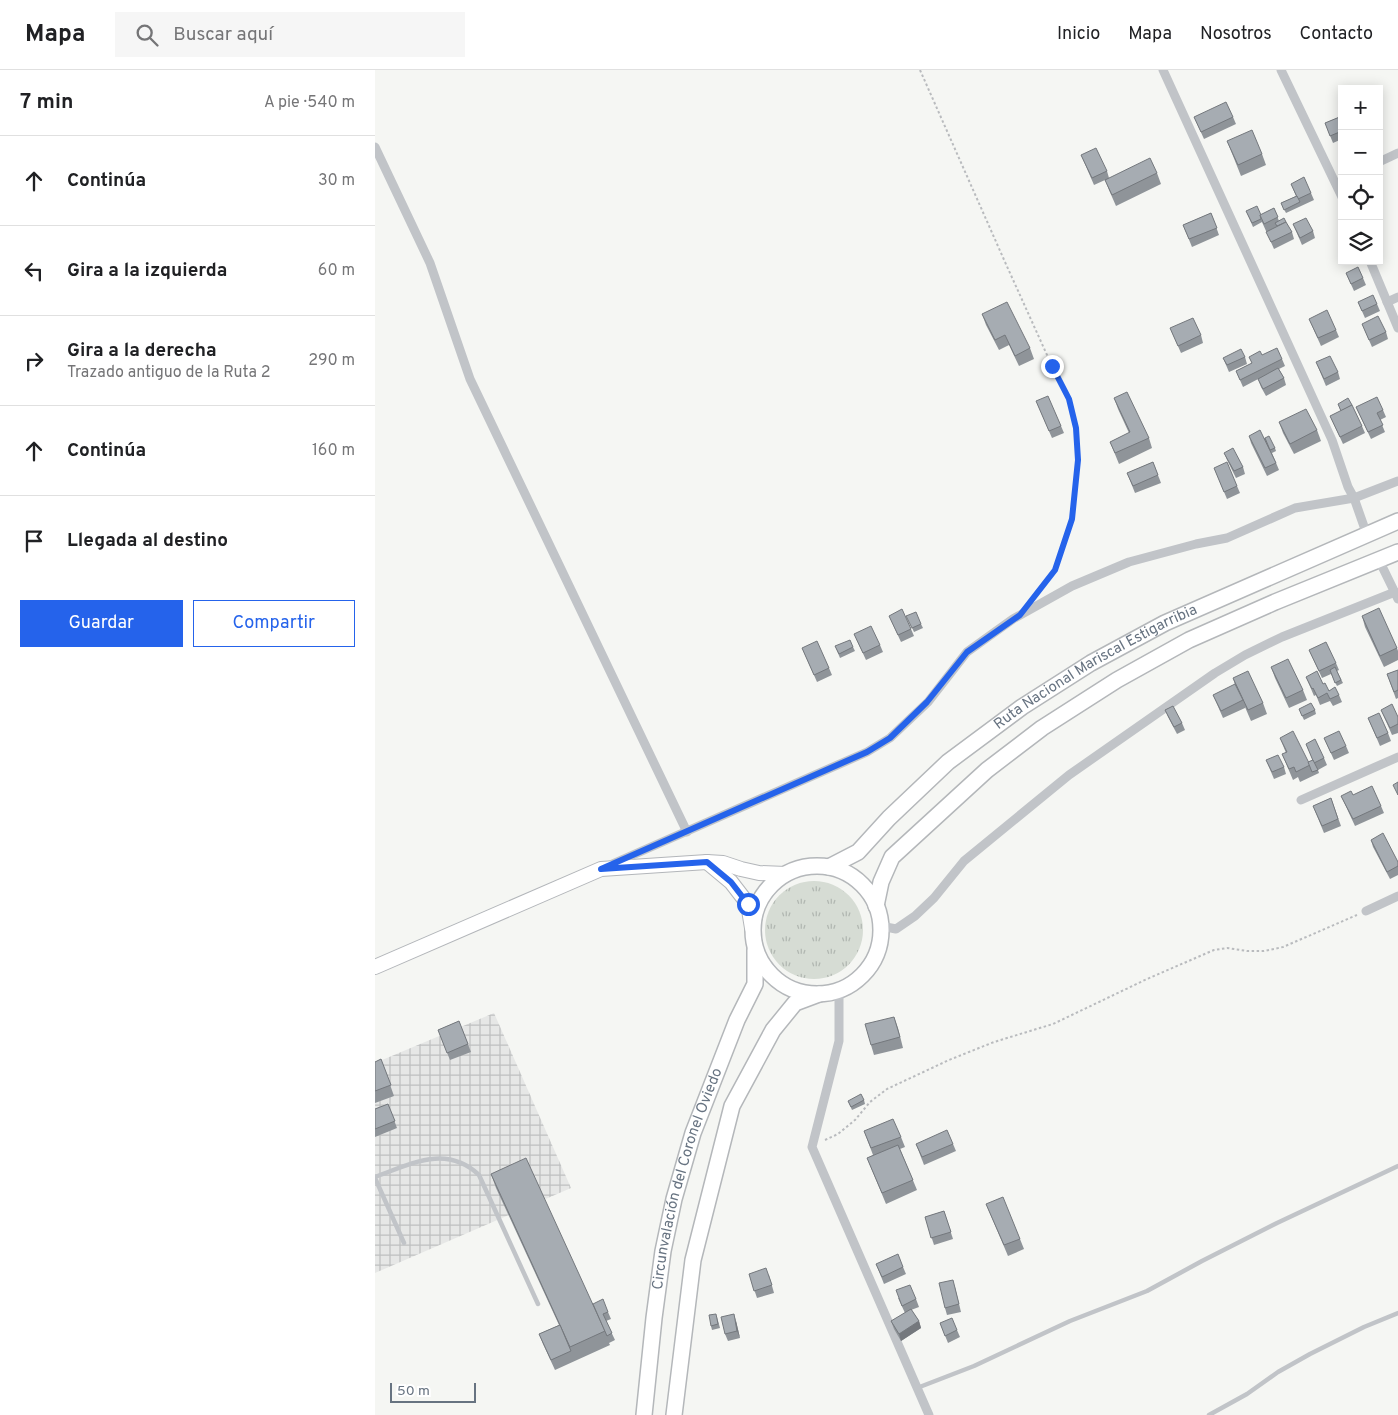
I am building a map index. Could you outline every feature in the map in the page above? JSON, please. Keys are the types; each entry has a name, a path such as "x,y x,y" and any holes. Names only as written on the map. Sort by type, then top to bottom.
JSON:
{"highway":[{"name":"Ruta Nacional Mariscal Estigarribia","path":"829,867 858,852 889,818 948,762 1022,708 1091,663 1165,623 1398,521"},
{"name":"Ruta Nacional Mariscal Estigarribia","path":"876,906 881,882 892,857 987,770 1042,728 1117,680 1189,640 1275,602 1398,552"},
{"path":"807,867 829,867 849,874 865,888 876,906 881,926 879,946 871,964 857,980 839,990 819,994 799,992 780,983 765,968 755,950 752,928 757,906 768,888 786,874 807,867"},
{"name":"Circunvalación del Coronel Oviedo","path":"643,1415 663,1251 674,1199 693,1133 737,1020 755,984 755,950"},
{"name":"Circunvalación del Coronel Oviedo","path":"674,1415 693,1260 732,1106 773,1030 795,1003 819,994"}],"main road":[{"path":"707,862 731,882 748,904 752,928"},
{"path":"375,967 601,869 707,862 723,863 759,873 786,874"}],"street":[{"path":"1163,70 1332,440 1367,534"},
{"path":"1281,70 1338,180"},
{"path":"375,147 430,263 470,379 687,832"},
{"path":"1383,160 1398,153"},
{"path":"1372,265 1398,328"},
{"path":"1387,302 1398,297"},
{"path":"601,869 867,752 890,738 927,702 967,652 1020,615 1072,586 1129,562 1227,538 1295,508 1354,498 1398,481"},
{"path":"881,926 896,929 915,916 934,898 963,861 1062,781 1215,673 1245,655 1282,637 1396,589 1379,560"},
{"path":"1301,800 1398,757"},
{"path":"1366,911 1398,896"},
{"path":"839,990 839,1041 812,1147 929,1415"}],"lane":[{"path":"404,1243 375,1177 423,1159 442,1158 456,1160 470,1166 479,1175 538,1304"},
{"path":"917,1388 974,1366 1070,1321 1147,1291 1201,1261 1277,1223 1398,1166"},
{"path":"1209,1415 1247,1394 1278,1372 1309,1354 1364,1327 1398,1313"}],"path":[{"path":"920,70 1052,366 1069,399 1076,428 1078,460 1072,519 1055,570 1020,615"},
{"path":"812,1147 838,1134 855,1120 870,1102 887,1089 949,1060 995,1042 1053,1024 1147,979 1214,950 1227,948 1264,951 1283,947 1366,911"}],"shaded area":[{"path":"494,1013 571,1188 375,1273 375,1063"}],"green space":[{"path":"814,881 833,884 849,895 860,911 863,930 860,949 849,965 833,976 814,979 795,976 779,965 768,949 765,930 768,911 779,895 795,884"}],"building":[{"path":"1226,102 1233,117 1201,132 1194,117"},
{"path":"1338,118 1338,133 1330,136 1325,123"},
{"path":"1252,130 1262,154 1238,165 1227,141"},
{"path":"1096,148 1107,171 1092,178 1081,155"},
{"path":"1150,158 1157,173 1112,195 1105,180"},
{"path":"1304,177 1311,193 1298,199 1291,184"},
{"path":"1297,196 1300,202 1284,210 1281,203"},
{"path":"1257,206 1261,219 1252,223 1246,211"},
{"path":"1274,208 1278,217 1264,224 1260,215"},
{"path":"1211,213 1217,228 1189,239 1183,225"},
{"path":"1284,218 1286,222 1277,226 1275,223"},
{"path":"1306,218 1313,231 1300,238 1293,224"},
{"path":"1286,222 1292,232 1271,242 1266,232"},
{"path":"1358,267 1363,278 1351,284 1346,273"},
{"path":"1373,295 1377,304 1362,311 1358,302"},
{"path":"1007,302 1030,348 1015,356 1005,335 995,340 982,314"},
{"path":"1327,310 1336,330 1318,338 1309,319"},
{"path":"1378,316 1386,332 1369,340 1362,324"},
{"path":"1193,318 1201,335 1178,346 1170,328"},
{"path":"1277,348 1282,359 1240,380 1236,371 1252,363 1249,357 1260,351 1262,355"},
{"path":"1241,349 1245,357 1227,365 1223,358"},
{"path":"1330,356 1338,372 1324,379 1316,362"},
{"path":"1278,368 1284,378 1263,389 1258,379"},
{"path":"1127,392 1149,438 1115,453 1110,442 1130,432 1114,398"},
{"path":"1048,396 1061,426 1049,431 1036,401"},
{"path":"1377,397 1383,410 1377,413 1383,425 1368,432 1356,407"},
{"path":"1348,398 1352,405 1341,411 1338,404"},
{"path":"1352,405 1362,426 1340,437 1330,416"},
{"path":"1306,409 1317,430 1290,444 1279,422"},
{"path":"1260,430 1276,463 1265,468 1249,436"},
{"path":"1269,436 1275,448 1270,450 1265,438"},
{"path":"1233,448 1243,467 1234,471 1224,453"},
{"path":"1153,462 1158,475 1133,486 1127,473"},
{"path":"1227,462 1237,486 1224,492 1214,468"},
{"path":"1379,608 1397,648 1380,656 1362,616"},
{"path":"902,609 911,629 898,635 889,616"},
{"path":"916,612 921,624 912,628 906,616"},
{"path":"871,626 880,645 863,653 854,634"},
{"path":"850,640 853,647 839,654 835,646"},
{"path":"817,641 829,668 814,675 802,648"},
{"path":"1326,642 1336,663 1319,671 1309,650"},
{"path":"1288,659 1303,690 1286,698 1271,667"},
{"path":"1335,667 1341,680 1335,683 1330,670"},
{"path":"1398,670 1398,690 1394,692 1387,674"},
{"path":"1248,671 1263,703 1248,710 1233,678"},
{"path":"1317,671 1323,684 1325,683 1329,691 1335,687 1339,695 1330,699 1327,693 1318,698 1306,677"},
{"path":"1235,684 1243,700 1221,711 1213,695"},
{"path":"1311,703 1315,710 1302,716 1299,709"},
{"path":"1392,704 1398,717 1398,724 1390,728 1381,710"},
{"path":"1173,706 1182,723 1174,727 1165,710"},
{"path":"1379,713 1388,733 1377,738 1368,718"},
{"path":"1293,731 1310,765 1296,772 1294,767 1289,769 1282,754 1287,752 1280,738"},
{"path":"1339,731 1346,746 1331,753 1324,738"},
{"path":"1315,739 1324,758 1314,763 1306,744"},
{"path":"1278,755 1284,767 1272,772 1266,760"},
{"path":"1313,760 1318,770 1312,772 1308,762"},
{"path":"1398,782 1398,795 1393,785"},
{"path":"1372,786 1381,806 1353,819 1341,796 1351,791 1353,795"},
{"path":"1331,798 1338,819 1322,826 1313,806"},
{"path":"1383,833 1398,862 1398,866 1387,872 1371,840"},
{"path":"894,1017 900,1037 871,1045 865,1024"},
{"path":"459,1021 468,1044 447,1053 438,1030"},
{"path":"381,1059 391,1085 375,1091 375,1062"},
{"path":"861,1094 864,1100 851,1107 848,1101"},
{"path":"388,1104 395,1121 375,1129 375,1109"},
{"path":"893,1119 901,1137 871,1148 864,1131"},
{"path":"947,1130 953,1144 922,1157 916,1144"},
{"path":"898,1145 913,1180 882,1193 867,1158"},
{"path":"526,1158 605,1331 570,1347 491,1174"},
{"path":"1003,1197 1020,1239 1004,1245 986,1204"},
{"path":"944,1211 951,1232 931,1238 925,1217"},
{"path":"898,1254 903,1267 882,1277 876,1264"},
{"path":"766,1268 772,1285 754,1291 749,1274"},
{"path":"953,1280 959,1304 945,1308 939,1283"},
{"path":"910,1285 916,1299 902,1306 896,1290"},
{"path":"603,1299 608,1312 603,1314 612,1333 607,1336 593,1304"},
{"path":"911,1309 919,1321 899,1334 891,1321"},
{"path":"716,1314 718,1324 711,1326 709,1315"},
{"path":"734,1314 737,1331 725,1334 721,1317"},
{"path":"952,1318 957,1330 945,1336 940,1323"},
{"path":"560,1325 571,1351 551,1360 539,1334"}],"route":[{"path":"748,904 731,882 707,862 601,869 867,752 890,738 927,702 967,652 1013,618 1020,615 1055,570 1072,519 1078,460 1076,428 1069,399 1052,366"}]}
